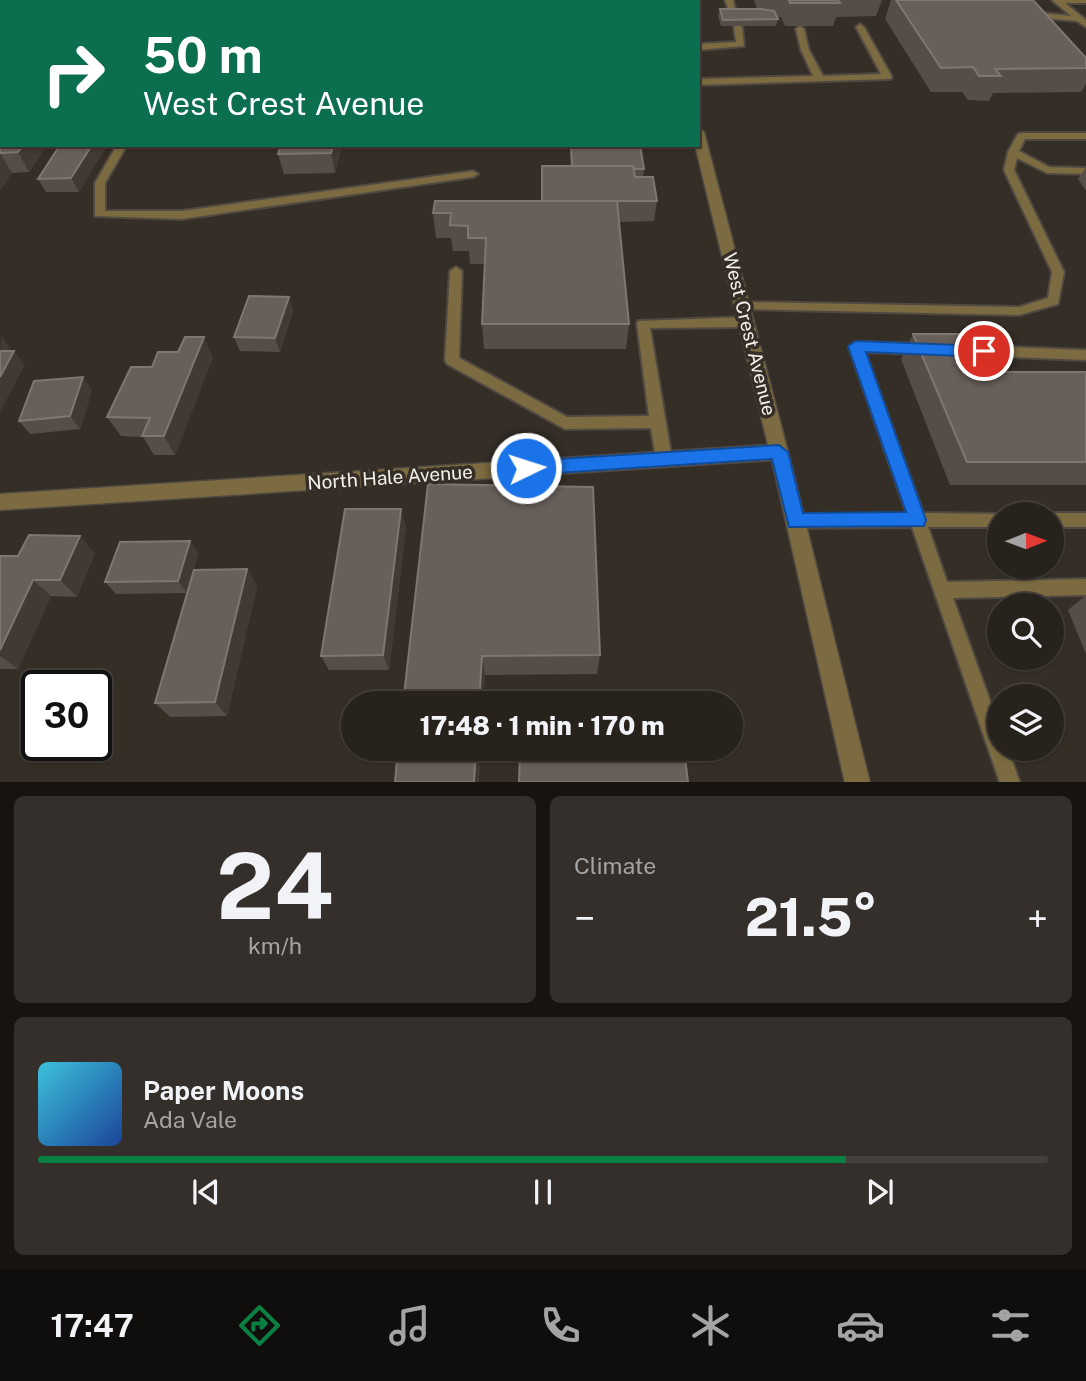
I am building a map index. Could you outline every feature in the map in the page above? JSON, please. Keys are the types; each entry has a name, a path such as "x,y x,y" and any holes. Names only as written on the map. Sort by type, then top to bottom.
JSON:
{"street":[{"name":"West Crest Avenue","path":"700,140 779,452 858,782"},
{"name":"North Hale Avenue","path":"0,502 779,452"}],"lane":[{"path":"729,0 734,15"},
{"path":"1056,1 1086,1"},
{"path":"1056,1 1076,19 1086,24"},
{"path":"1019,12 1076,19"},
{"path":"1032,15 1041,24"},
{"path":"700,47 741,44 738,27"},
{"path":"700,82 887,77 860,27"},
{"path":"800,29 819,78"},
{"path":"664,459 643,324 745,314 1019,311 1054,301 1058,272 1009,170 1013,152 1023,136 1086,136"},
{"path":"121,147 100,183 99,214 183,215 473,174"},
{"path":"1013,152 1047,170 1086,171"},
{"path":"456,271 452,360 565,423 657,422"},
{"path":"1010,782 856,346 1086,355"},
{"path":"795,521 987,520"},
{"path":"1064,520 1086,520"},
{"path":"941,590 1086,587"}],"building":[{"path":"789,0 838,0 840,3 790,3"},
{"path":"896,0 1033,0 1086,58 1086,68 995,69 1001,76 979,76 973,67 941,68"},
{"path":"720,9 774,11 778,19 723,20"},
{"path":"0,147 22,147 18,152 0,153"},
{"path":"59,147 91,147 71,178 38,179"},
{"path":"280,147 332,147 331,153 278,154"},
{"path":"571,147 640,147 644,169 634,169 633,166 572,166"},
{"path":"542,166 633,166 635,177 653,177 657,201 542,201"},
{"path":"435,201 617,201 629,324 482,324 486,238 468,238 468,226 450,225 451,213 433,213"},
{"path":"249,296 289,297 275,338 234,337"},
{"path":"913,334 967,334 985,372 1086,372 1086,462 967,462"},
{"path":"185,337 204,337 164,436 142,436 150,418 107,417 131,367 152,367 158,352 178,352"},
{"path":"0,351 14,351 0,377"},
{"path":"83,377 70,416 19,421 34,381"},
{"path":"428,484 593,487 600,655 482,656 480,691 404,691"},
{"path":"345,509 401,509 383,655 321,656"},
{"path":"29,535 80,536 60,580 33,580 0,650 0,556 18,556"},
{"path":"190,541 178,581 105,582 120,542"},
{"path":"247,569 215,702 155,703 194,570"},
{"path":"397,761 475,761 474,782 395,782"},
{"path":"520,761 685,761 688,782 519,782"}],"route":[{"path":"526,468 779,452 795,521 917,520 856,346 984,351"}]}
